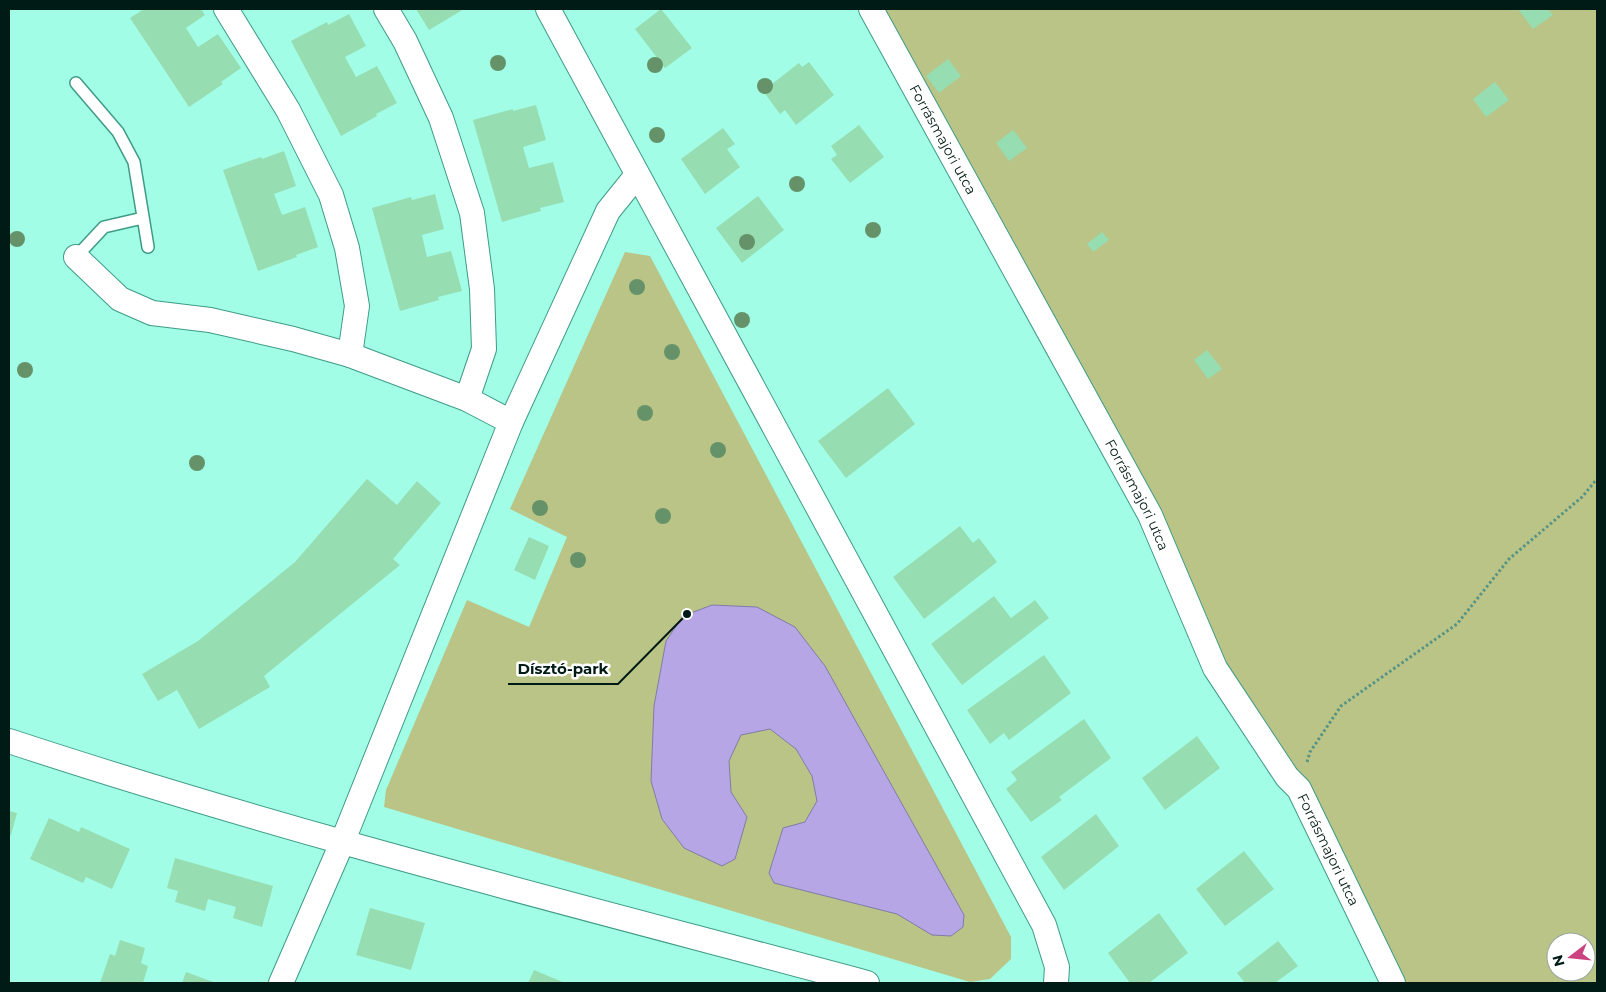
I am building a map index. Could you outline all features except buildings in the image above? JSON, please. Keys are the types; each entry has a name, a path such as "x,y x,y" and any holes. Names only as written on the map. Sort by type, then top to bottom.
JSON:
{"street":[{"path":"226,9 288,110 331,195 347,248 357,306 350,354"},
{"path":"386,9 405,41 441,118 472,213 482,289 484,350 467,400"},
{"path":"548,9 1044,926 1057,967 1056,983"},
{"name":"Forrásmajori utca","path":"871,9 1150,515 1215,668 1287,777 1299,788 1393,983"},
{"path":"281,983 342,842 512,422 608,211 637,175"},
{"path":"76,257 120,299 152,312 210,320 350,354 467,400 512,422"},
{"path":"9,741 72,762 342,842 867,983"}],"lane":[{"path":"76,83 118,132 134,162 148,247"},
{"path":"76,257 104,227 143,218"}],"path":[{"path":"1299,788 1310,752 1341,706 1457,624 1509,559 1582,497 1597,480"}],"green space":[{"path":"884,9 1597,9 1597,983 1393,983"},
{"path":"625,252 650,256 1011,937 1011,959 990,979 970,982 384,807 386,790 467,600 529,627 567,537 510,509"}],"shaded area":[{"path":"712,605 757,607 795,627 825,666 964,915 963,927 951,936 932,935 897,914 774,883 769,873 783,828 805,822 817,801 812,776 796,749 770,729 741,735 729,761 731,792 747,817 735,859 722,866 684,848 662,819 651,781 654,706 666,641 683,616"}],"place":[{"name":"Dísztó-park","path":"687,614"}]}
